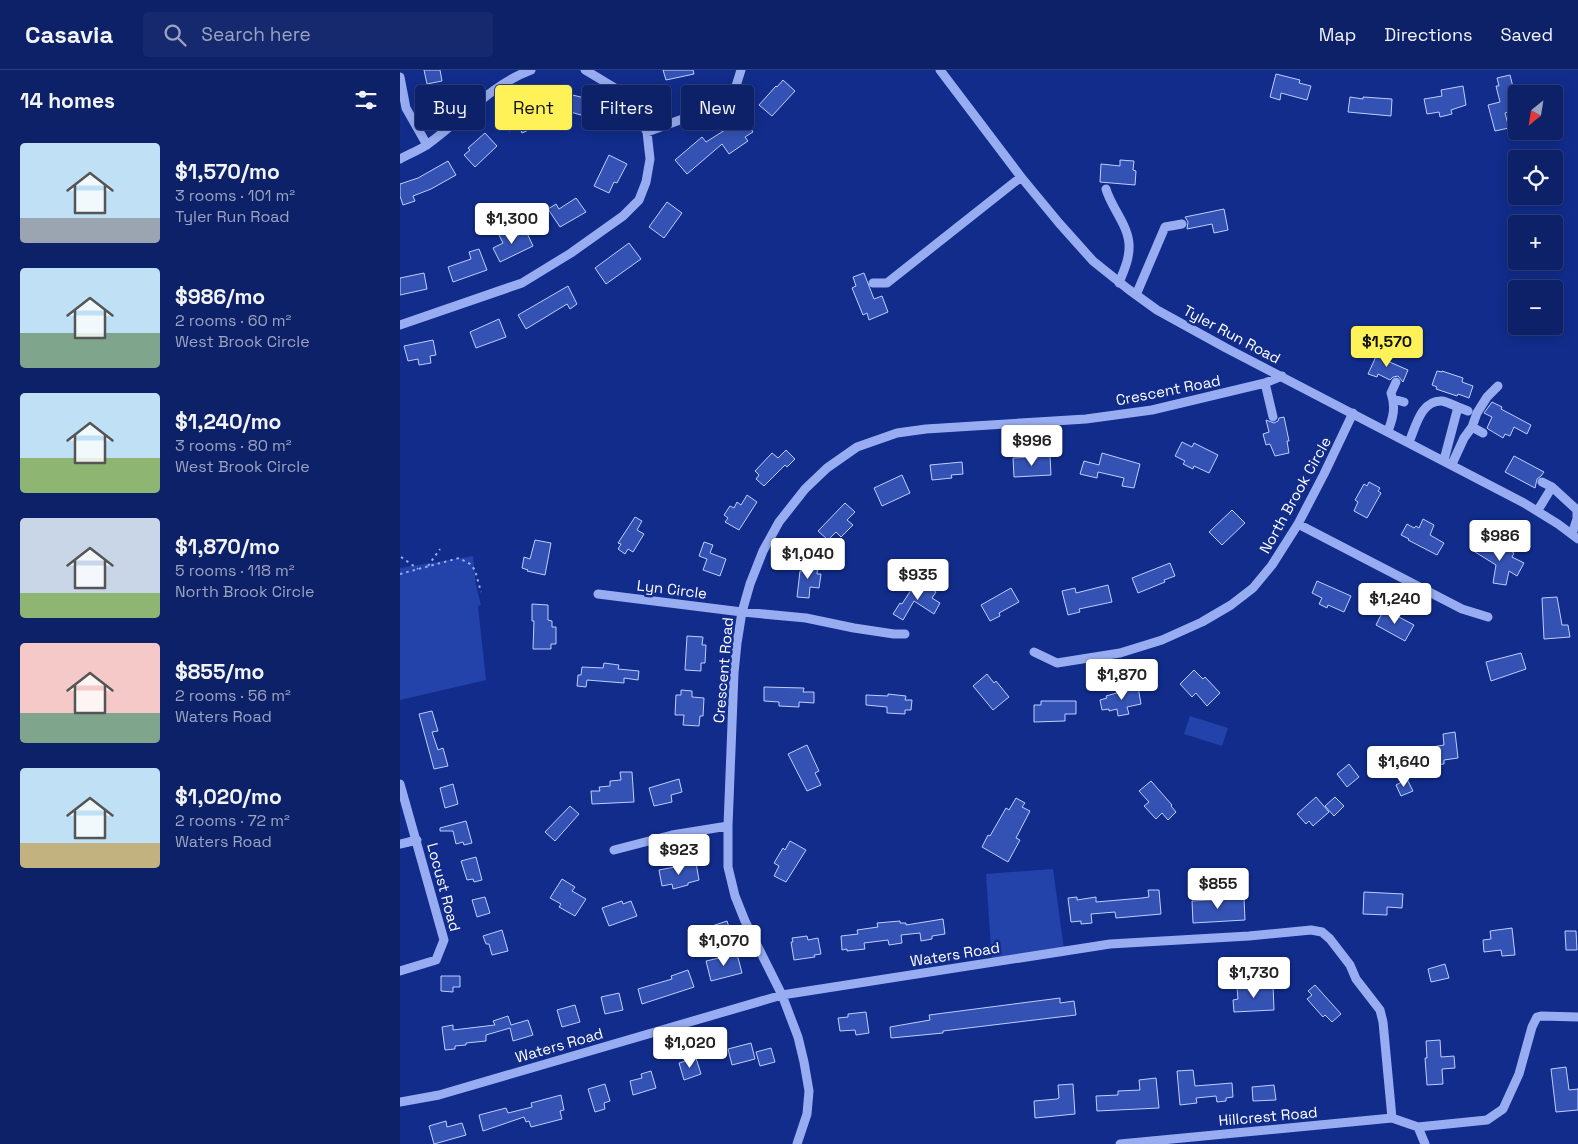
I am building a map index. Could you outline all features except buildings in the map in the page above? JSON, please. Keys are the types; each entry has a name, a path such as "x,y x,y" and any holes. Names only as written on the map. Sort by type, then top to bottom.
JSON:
{"street":[{"path":"400,158 427,145 488,93 518,75 531,70"},
{"path":"400,325 522,283 571,253 623,216 638,200 646,182 650,159 647,132 625,94 585,70"},
{"path":"647,132 699,114 736,86 741,70"},
{"name":"Tyler Run Road","path":"940,70 1021,177 1093,261 1119,283 1157,310 1538,510 1575,536"},
{"path":"400,77 406,108 427,145"},
{"path":"873,283 887,283 1021,177"},
{"path":"1106,188 1129,243 1128,263 1119,283"},
{"path":"1136,295 1165,227 1182,224"},
{"path":"1152,260 1161,264"},
{"name":"Crescent Road","path":"797,1144 807,1114 809,1091 798,1037 782,995 745,921 735,896 728,868 734,673 742,612 750,584 763,551 787,510 818,476 857,447 897,434 926,429 1086,418 1152,410 1265,383 1282,376"},
{"path":"1388,431 1394,413 1391,393 1396,382"},
{"path":"1265,383 1273,417"},
{"path":"1448,462 1472,427 1487,397 1498,386"},
{"path":"1393,399 1404,402"},
{"path":"1409,442 1425,407 1431,403 1443,401 1468,411"},
{"path":"1448,462 1458,406"},
{"name":"North Brook Circle","path":"1034,652 1057,663 1120,653 1162,640 1202,622 1231,605 1253,588 1272,565 1298,524 1353,413"},
{"path":"1472,427 1483,433"},
{"path":"1538,510 1549,483 1576,510 1575,536"},
{"path":"1298,524 1462,609 1488,618"},
{"name":"Lyn Circle","path":"598,594 806,618 854,628 905,634"},
{"name":"Locust Road","path":"400,784 444,940 436,960 400,971"},
{"path":"614,850 672,835 728,826"},
{"path":"400,844 417,840"},
{"name":"Waters Road","path":"400,1102 439,1095 782,995 1110,944 1249,936 1311,930 1322,932 1330,939 1350,965 1356,980 1380,1010 1384,1031 1392,1118"},
{"path":"1425,1144 1418,1127 1487,1120 1503,1109 1519,1074 1537,1017 1578,1017"},
{"name":"Hillcrest Road","path":"1120,1144 1392,1118 1418,1127"}],"path":[{"path":"428,566 440,549"},
{"path":"401,557 418,569"},
{"path":"400,574 459,558 470,564 475,570 481,592"}],"shaded area":[{"path":"473,556 476,586 481,605 478,606 486,680 400,700 400,568"},
{"path":"1190,716 1228,728 1222,746 1184,734"},
{"path":"1053,869 1065,956 992,963 986,874"}]}
